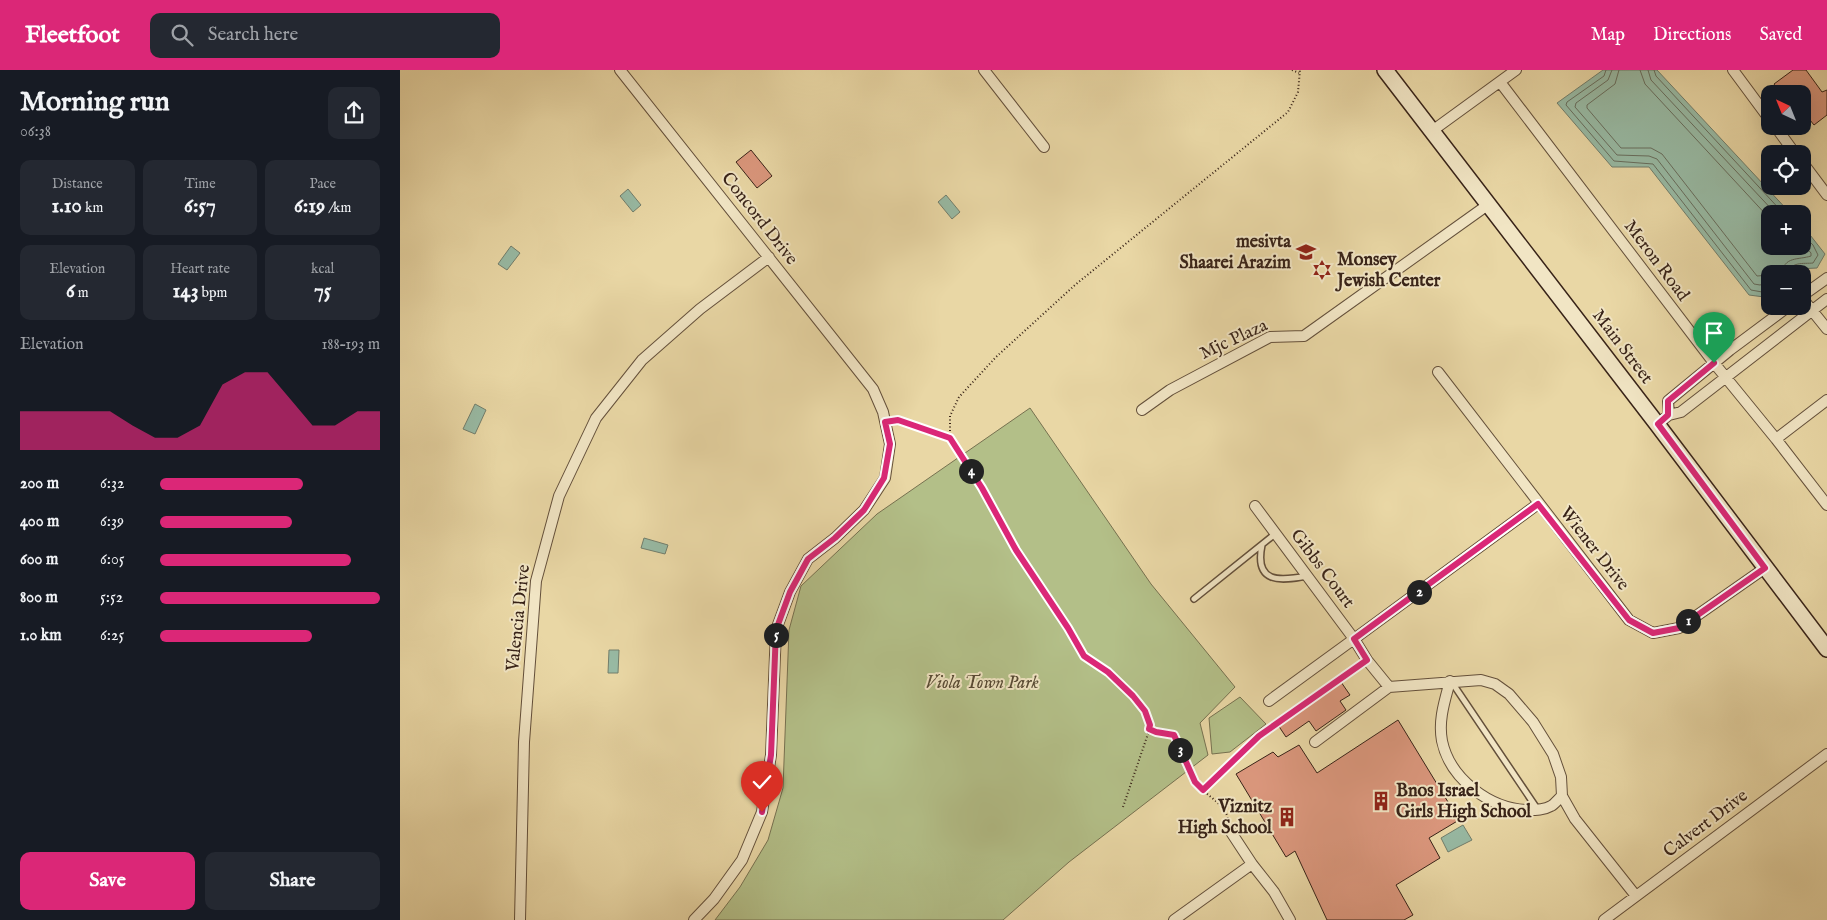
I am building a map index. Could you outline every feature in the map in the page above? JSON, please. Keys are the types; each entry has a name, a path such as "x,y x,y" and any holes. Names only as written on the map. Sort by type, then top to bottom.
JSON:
{"main road":[{"name":"Main Street","path":"1386,70 1489,204 1663,419 1765,568 1827,649"}],"street":[{"name":"Concord Drive","path":"620,70 873,389 883,412 890,444 884,478 864,510 835,538 808,559 790,592 776,630 771,755 762,812 742,860 714,899 694,920"},
{"path":"984,70 1044,147"},
{"path":"1432,131 1516,70"},
{"path":"1739,72 1761,106"},
{"name":"Meron Road","path":"1500,82 1714,363 1776,439 1827,506"},
{"path":"1811,174 1827,195"},
{"name":"Mjc Plaza","path":"1142,410 1170,390 1270,337 1304,336 1489,204"},
{"name":"Valencia Drive","path":"520,920 524,742 536,581 559,496 596,418 642,360 700,309 769,257"},
{"path":"1811,290 1827,278"},
{"path":"1663,419 1681,412 1827,300"},
{"path":"1811,308 1827,330"},
{"path":"1663,419 1668,401 1777,315"},
{"name":"Wiener Drive","path":"1438,372 1629,620 1653,633 1679,628 1765,568"},
{"path":"1776,439 1827,400"},
{"path":"1269,701 1538,504"},
{"name":"Gibbs Court","path":"1255,506 1354,639 1367,660 1389,687"},
{"path":"1314,742 1389,687 1480,680 1495,684 1509,694 1534,722 1553,754 1561,776 1562,796 1575,819 1636,896"},
{"path":"1450,681 1442,712 1442,740 1448,756 1468,785 1500,805 1517,810 1538,810 1551,806 1562,796"},
{"name":"Calvert Drive","path":"1604,920 1827,754"},
{"path":"1228,829 1274,892 1290,920"},
{"path":"1174,920 1252,864"}],"lane":[{"path":"1194,599 1276,534"},
{"path":"1262,545 1260,558 1262,567 1274,579 1281,581 1308,576"},
{"path":"1450,681 1538,810"}],"path":[{"path":"1123,807 1150,725 1145,711 1133,696 1108,672 1084,656 1068,628 1016,550 982,488 950,438 950,416 959,397 996,357 1075,285 1288,112 1298,92 1299,71 1292,70"},
{"path":"885,422 898,420 950,438"},
{"path":"1203,790 1259,736 1367,660"},
{"path":"1149,729 1174,735 1195,782 1227,815 1228,829"}],"green space":[{"name":"Viola Town Park","path":"1030,408 1151,584 1235,687 1200,723 1208,755 1069,862 1003,920 715,920 740,887 768,840 783,788 789,630 801,586 877,514"},
{"path":"1240,697 1266,724 1230,752 1212,754 1209,718"}],"water":[{"path":"1603,70 1657,70 1761,182 1761,195 1773,195 1783,205 1761,205 1761,255 1811,255 1811,236 1825,254 1817,268 1811,268 1811,265 1761,265 1761,297 1749,295 1649,167 1612,167 1557,103"},
{"path":"628,189 641,205 633,212 620,196"},
{"path":"946,195 960,212 952,219 938,202"},
{"path":"511,246 520,253 507,270 498,264"},
{"path":"475,404 486,410 475,434 463,429"},
{"path":"644,538 668,545 665,554 641,548"},
{"path":"609,650 619,650 618,673 608,673"},
{"path":"1463,825 1472,840 1448,852 1441,838"}],"building":[{"path":"1793,70 1806,70 1822,92 1827,90 1827,115 1814,125 1811,121 1811,85 1774,84"},
{"path":"751,150 772,176 757,188 736,162"},
{"path":"1341,682 1350,695 1340,701 1346,710 1316,731 1309,721 1286,737 1278,725"},
{"name":"Bnos Israel Girls High School","path":"1398,720 1459,820 1429,838 1440,858 1396,885 1413,915 1404,920 1327,920 1295,851 1286,857 1236,774 1273,752 1278,757 1299,745 1317,773"}],"place":[{"name":"mesivta Shaarei Arazim","path":"1306,252"},
{"name":"Monsey Jewish Center","path":"1322,270"},
{"name":"Bnos Israel Girls High School","path":"1381,801"},
{"name":"Viznitz High School","path":"1287,817"}],"route":[{"path":"762,812 771,755 776,630 790,592 808,559 835,538 864,510 884,478 890,444 885,422 898,420 950,438 952,444 982,488 1016,550 1051,600 1084,656 1108,672 1133,696 1145,711 1150,725 1149,729 1174,735 1195,782 1203,790 1259,736 1367,660 1354,639 1538,504 1629,620 1653,633 1679,628 1765,568 1658,424 1668,415 1668,401 1714,363"}]}
